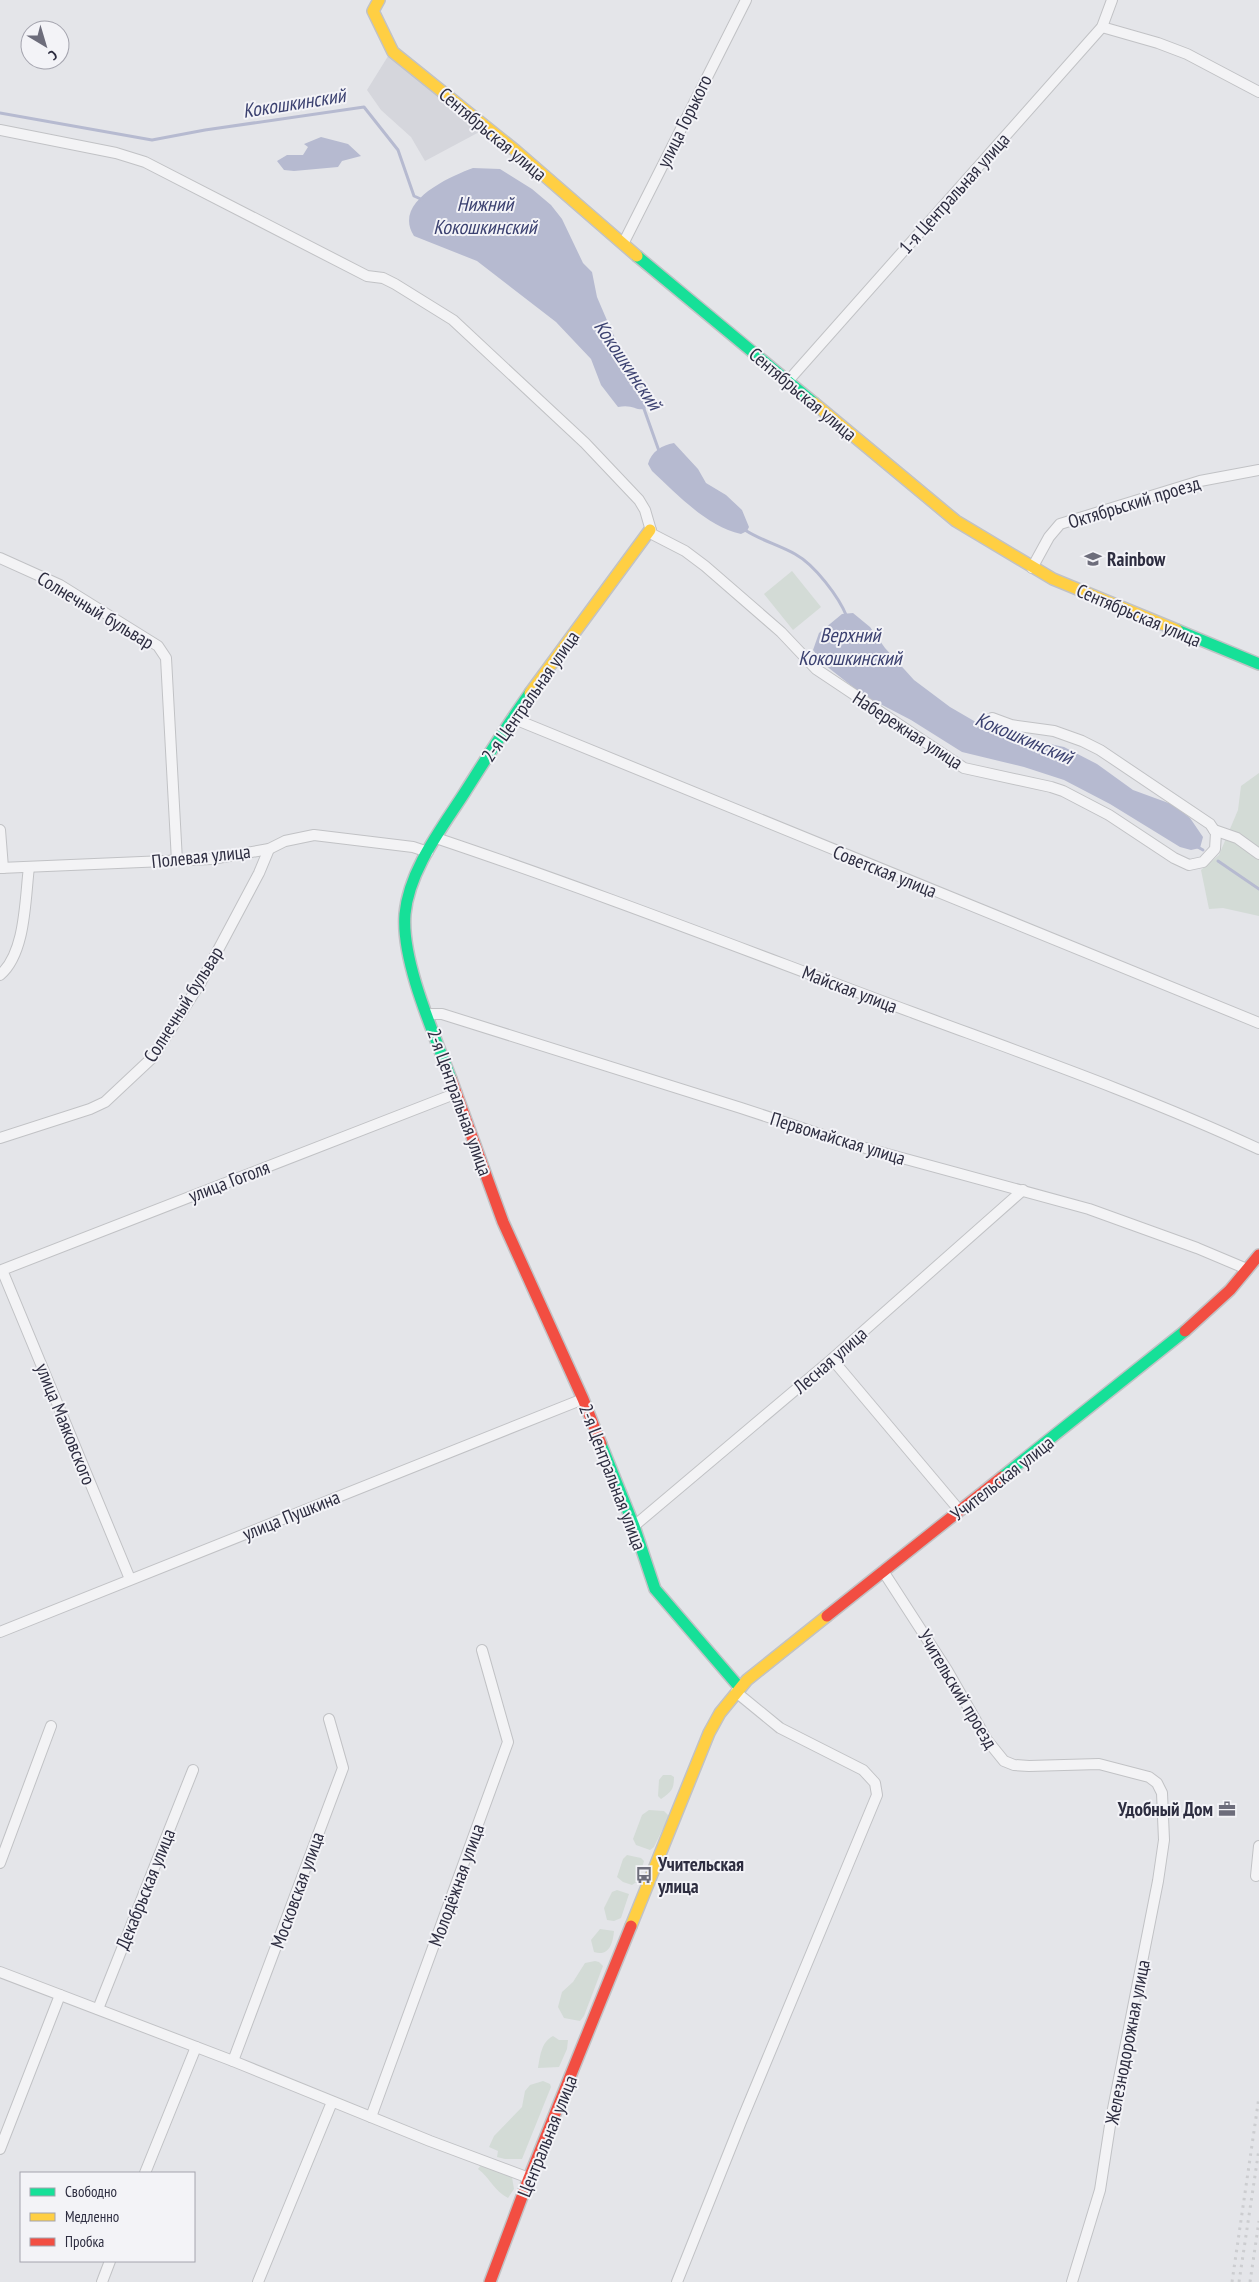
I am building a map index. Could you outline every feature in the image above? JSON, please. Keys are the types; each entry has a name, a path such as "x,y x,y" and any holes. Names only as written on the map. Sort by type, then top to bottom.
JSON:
{"street":[{"name":"Сентябрьская улица","path":"379,0 373,11 393,52 516,151 623,244 956,520 1032,568 1074,588 1259,664"},
{"name":"улица Горького","path":"623,244 746,0"},
{"name":"1-я Центральная улица","path":"788,381 1102,27 1112,0"},
{"path":"1102,27 1158,43 1187,54 1259,92"},
{"path":"0,130 116,153 145,162 367,276 383,278 395,284 434,308 479,343 584,443 639,500 645,510 650,530"},
{"name":"Октябрьский проезд","path":"1032,568 1049,537 1060,524 1200,481 1259,470"},
{"name":"2-я Центральная улица","path":"650,530 512,718 436,838 414,882 405,915 407,951 427,1014 503,1222 583,1399 634,1526 655,1589 738,1690"},
{"name":"Набережная улица","path":"650,530 656,537 685,551 705,566 781,632 816,669 964,768 1051,787 1068,794 1109,815 1174,858 1189,865 1199,864 1208,858 1215,849 1215,834"},
{"name":"Солнечный бульвар","path":"0,558 60,585 158,646 162,651 166,658 177,861"},
{"name":"Советская улица","path":"512,718 1259,1023"},
{"path":"992,718 1011,725 1054,731 1096,748 1210,824 1215,834 1237,838 1259,854"},
{"path":"0,830 2,868"},
{"name":"Полевая улица","path":"2,868 177,861 227,857 269,849 285,841 314,835 413,847 428,852"},
{"name":"Майская улица","path":"436,838 583,889 1006,1046 1183,1115 1259,1149"},
{"name":"Солнечный бульвар","path":"0,1138 90,1109 104,1102 153,1057 201,982 259,873 269,849"},
{"path":"0,975 14,957 19,943 30,867"},
{"name":"Первомайская улица","path":"427,1014 442,1014 847,1143 1089,1209 1197,1248 1247,1270"},
{"name":"улица Гоголя","path":"2,1270 457,1093"},
{"name":"Лесная улица","path":"634,1526 832,1359 1023,1190"},
{"name":"Учительская улица","path":"606,1990 709,1733 720,1713 738,1690 883,1571 1175,1340 1225,1294 1259,1255"},
{"name":"улица Маяковского","path":"2,1270 130,1579"},
{"path":"832,1359 960,1511"},
{"name":"улица Пушкина","path":"0,1632 583,1399"},
{"name":"Учительский проезд","path":"883,1571 947,1670 987,1740 1004,1761 1014,1765 1028,1766 1099,1764 1152,1779 1160,1788 1162,1798"},
{"name":"Молодёжная улица","path":"372,2117 508,1742 482,1650"},
{"path":"677,2282 877,1795 875,1783 862,1770 780,1728 738,1690"},
{"name":"Московская улица","path":"233,2061 343,1768 329,1718"},
{"path":"0,1863 51,1726"},
{"name":"Декабрьская улица","path":"98,2009 193,1770"},
{"name":"Железнодорожная улица","path":"1072,2282 1100,2190 1111,2119 1158,1881 1164,1840 1162,1798"},
{"path":"1256,1876 1259,1846"},
{"path":"0,1972 233,2061 332,2102 529,2178"},
{"name":"Центральная улица","path":"490,2282 529,2178 606,1990"},
{"path":"0,2149 60,1995"},
{"path":"145,2172 196,2047"},
{"path":"258,2282 332,2102"},
{"path":"102,2282 110,2262"}],"shaded area":[{"path":"390,53 483,130 425,161 411,137 381,110 367,90"},
{"path":"792,571 821,607 793,630 764,594"},
{"path":"1259,773 1259,916 1223,908 1209,909 1201,870 1219,855 1238,810 1241,786"},
{"path":"663,1775 671,1775 674,1777 674,1781 671,1790 661,1799 658,1796 659,1780"},
{"path":"649,1810 664,1811 669,1816 654,1847 650,1850 636,1845 633,1839 642,1815"},
{"path":"627,1855 641,1858 644,1861 638,1881 632,1885 623,1882 617,1877 623,1859"},
{"path":"617,1890 629,1894 621,1918 614,1921 607,1920 604,1908 612,1892"},
{"path":"600,1929 614,1931 613,1940 609,1948 603,1953 594,1952 591,1940"},
{"path":"595,1961 603,1966 584,2016 580,2021 564,2018 558,2007 562,1992 573,1982 585,1963"},
{"path":"553,2036 559,2040 568,2040 567,2049 559,2067 538,2068 544,2046"},
{"path":"543,2081 550,2084 551,2087 522,2159 497,2157 498,2151 489,2147 494,2136 522,2107 525,2091 530,2085"},
{"path":"481,2165 512,2177 514,2189 508,2198 499,2192 478,2169"}],"water":[{"path":"321,137 348,144 361,156 342,161 338,167 294,171 284,170 277,161 287,155 303,155 308,147 304,144"},
{"name":"Нижний Кокошкинский","path":"473,168 500,169 532,189 551,205 562,219 583,263 592,272 597,297 612,332 649,396 645,409 627,406 618,407 601,385 591,359 556,322 477,261 414,236 409,224 411,212 417,202 438,185"},
{"path":"674,443 698,469 706,483 726,495 742,510 749,527 747,531 741,534 728,530 704,517 652,471 648,464 654,453 665,445"},
{"name":"Верхний Кокошкинский","path":"853,613 870,627 885,648 914,680 950,707 993,732 1064,747 1097,764 1133,790 1174,805 1190,818 1203,837 1200,848 1191,850 1180,847 1110,804 1064,780 1024,767 962,752 911,720 863,695 825,665 813,650 819,633 842,614"}],"waterway":[{"name":"Кокошкинский","path":"0,113 152,140 205,130 364,107 398,150 414,196 423,200"},
{"name":"Кокошкинский","path":"643,406 659,451"},
{"name":"Кокошкинский","path":"745,530 803,559 818,573 832,591 847,617"},
{"name":"Кокошкинский","path":"1196,846 1203,850"},
{"path":"1218,861 1259,889"}],"railway":[{"path":"1232,2282 1259,2097"},
{"path":"1239,2282 1259,2149"},
{"path":"1250,2282 1259,2221"}],"traffic: fast":[{"path":"637,256 814,403"},
{"path":"1177,630 1259,664"},
{"path":"451,1079 413,975 405,933 405,914 408,898 413,881 428,850 530,693"},
{"path":"1002,1477 1185,1331"},
{"path":"601,1444 634,1526 655,1589 740,1688"}],"traffic: slow":[{"path":"379,0 373,11 393,52 516,151 637,256"},
{"path":"814,403 956,521 1053,579 1177,630"},
{"path":"530,693 650,530"},
{"path":"631,1926 709,1733 720,1713 747,1680 827,1616"}],"traffic: jam":[{"path":"451,1079 503,1222 583,1399 601,1444"},
{"path":"1185,1331 1230,1290 1259,1255"},
{"path":"827,1616 1002,1477"},
{"path":"490,2282 529,2178 631,1926"}],"place":[{"name":"Rainbow","path":"1093,559"},
{"name":"Удобный Дом","path":"1227,1809"},
{"name":"Учительская улица","path":"644,1875"}]}
